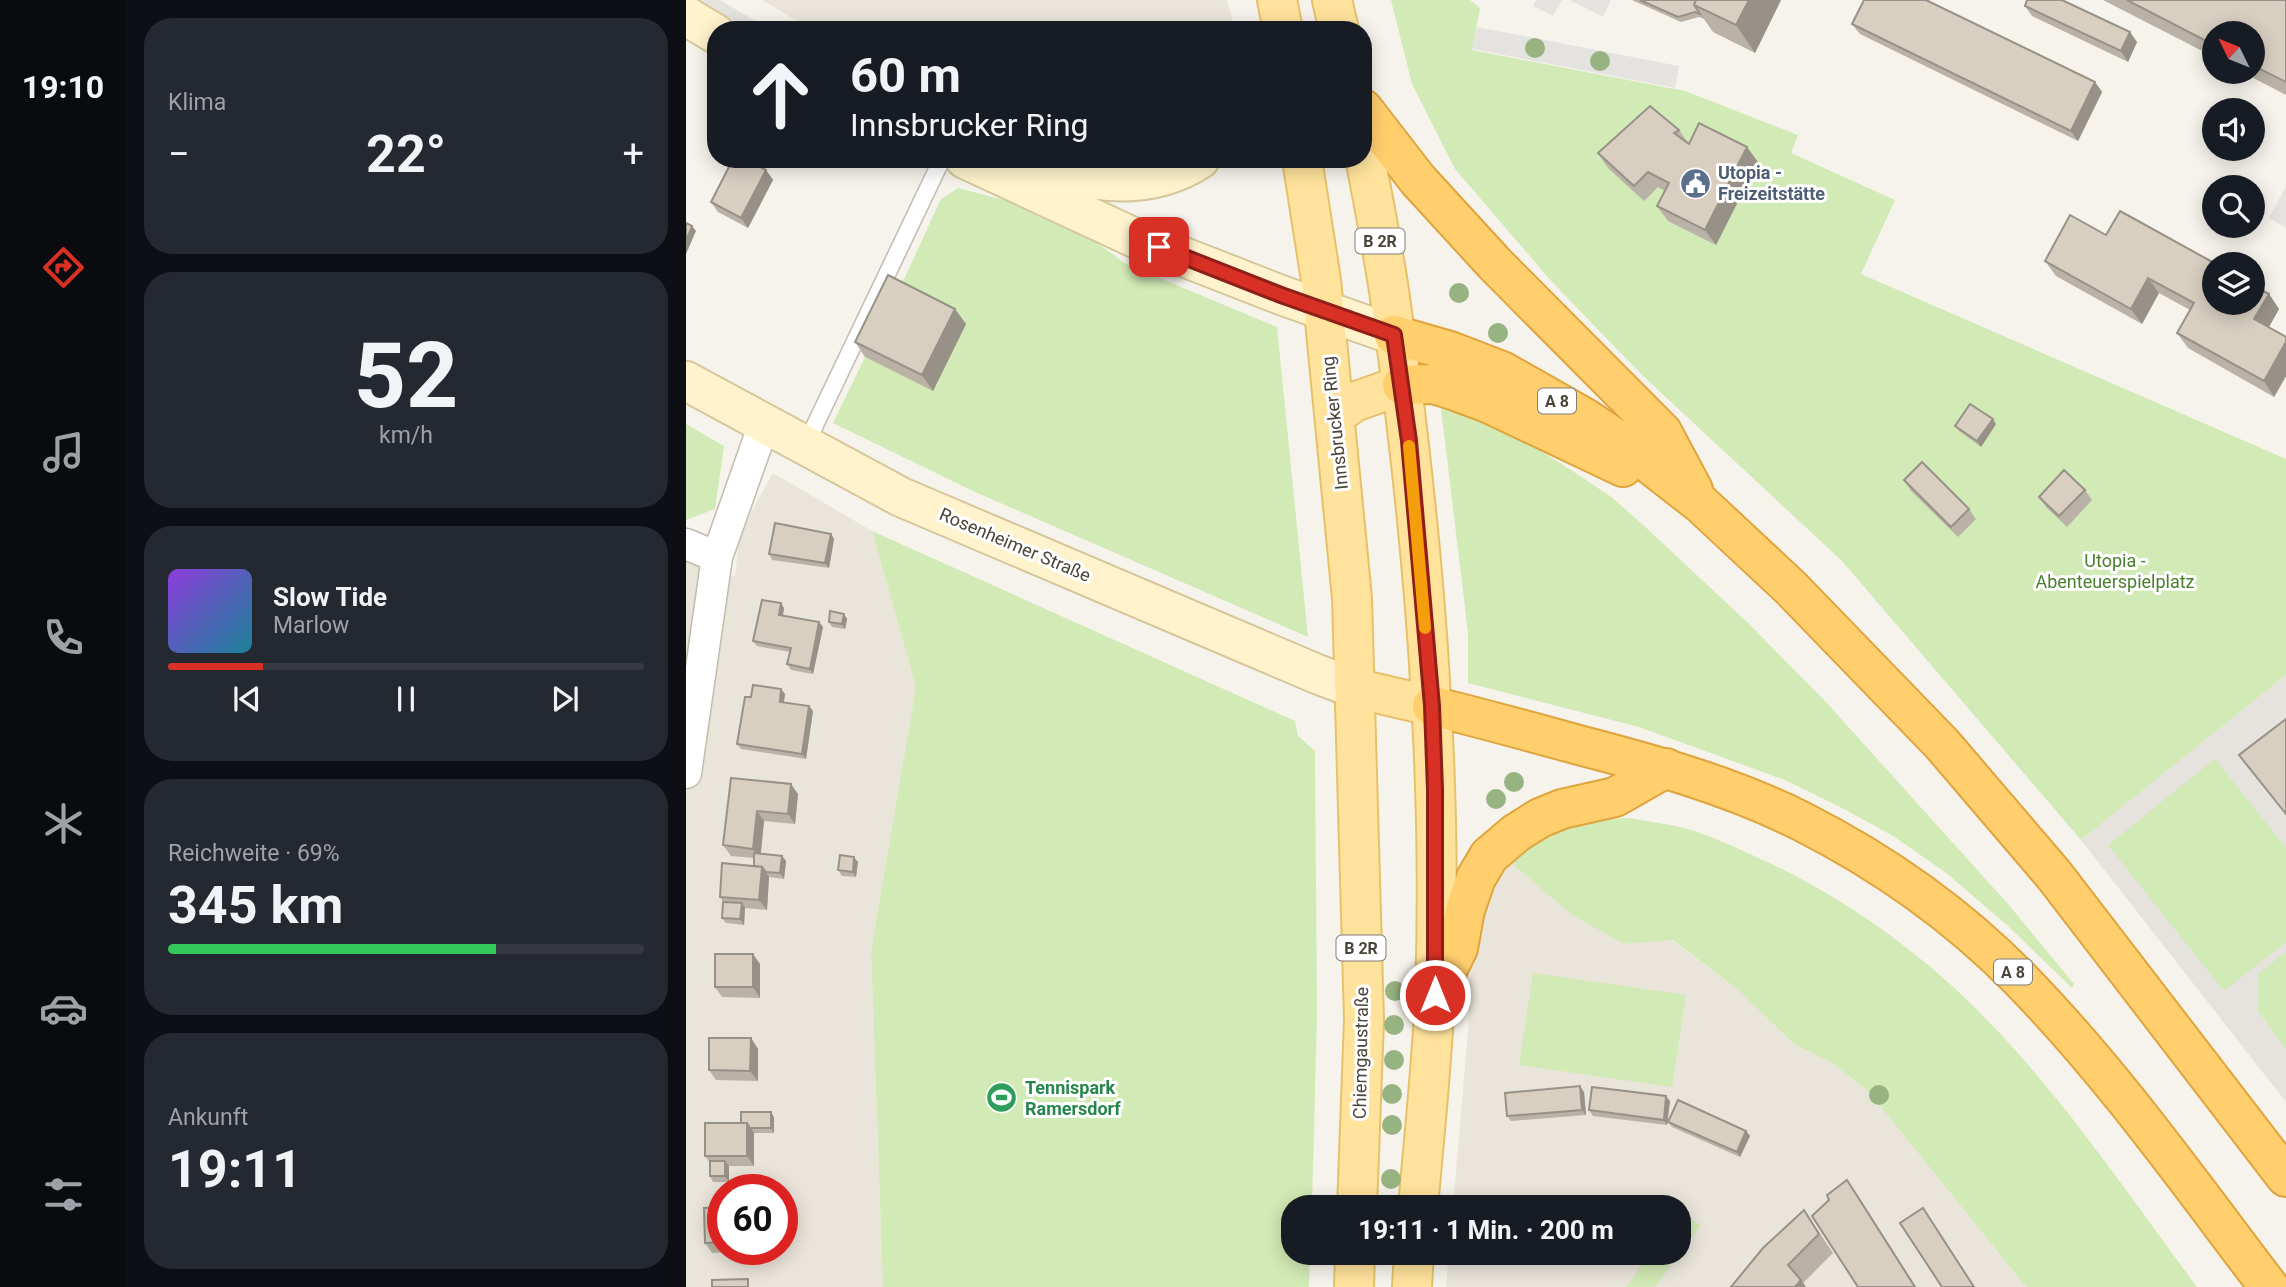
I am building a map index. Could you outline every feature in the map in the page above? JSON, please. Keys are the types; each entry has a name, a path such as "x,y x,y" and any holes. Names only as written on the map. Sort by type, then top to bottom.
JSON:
{"highway":[{"path":"1372,120 1419,180 1494,264 1662,432 1701,504"},
{"name":"A 8","path":"1394,335 1450,351 1502,371 1537,389 1624,444 1701,504 1791,587 1942,744 2054,875 2286,1177"},
{"path":"1402,385 1433,384 1488,403 1701,504"},
{"name":"A 8","path":"1432,706 1666,768 1737,793 1799,820 1902,880 1959,924 2018,977 2070,1032 2269,1287"},
{"path":"1435,995 1458,947 1465,910 1476,878 1489,856 1516,833 1540,818 1562,809 1615,797 1666,768"}],"main road":[{"path":"1332,0 1337,21"},
{"path":"686,16 707,29"},
{"path":"984,168 1135,238 1323,311 1394,335"},
{"path":"1042,168 1118,184 1156,178 1184,168"},
{"name":"Innsbrucker Ring","path":"1302,168 1321,280 1336,415 1352,598 1354,688"},
{"name":"B 2R","path":"1366,168 1409,441 1432,706 1435,790 1435,995 1419,1195"},
{"name":"Rosenheimer Straße","path":"686,381 901,497 1354,688"},
{"path":"1336,415 1354,402 1402,385"},
{"path":"1354,688 1432,706"},
{"name":"Chiemgaustraße","path":"1354,688 1364,1020 1357,1195"},
{"path":"1354,1287 1355,1265"},
{"path":"1412,1287 1414,1265"}],"street":[{"path":"686,773 717,557 764,424"},
{"path":"686,544 717,557"}],"lane":[{"path":"805,446 938,168"}],"shaded area":[{"path":"701,0 720,0 755,21 735,21"},
{"path":"762,0 1227,0 1233,21 798,21"},
{"path":"1536,0 1562,0 1553,16 1533,6"},
{"path":"1569,0 1611,0 1603,17"},
{"path":"1477,27 1679,66 1675,88 1472,49"},
{"path":"2286,186 2286,228 2269,218"},
{"path":"773,473 872,531 916,687 871,950 883,1287 686,1287 686,561 735,576 740,532"},
{"path":"2286,675 2286,1102 2081,840"},
{"path":"1509,861 1624,944 1672,940 1737,989 1794,1044 1834,1064 1868,1091 2026,1287 1446,1287 1448,1265 1691,1265 1691,1195 1454,1195 1468,1031 1473,921 1495,880"}],"green space":[{"name":"Utopia - Abenteuerspielplatz","path":"1391,0 1470,0 1480,8 1472,50 1685,91 1798,135 1791,153 1895,200 1861,274 2286,459 2286,675 2081,840 1842,561 1643,376 1552,282 1455,169 1412,84"},
{"path":"958,188 1012,202 1090,238 1126,264 1277,327 1308,637 975,492 833,423 865,357 933,390 899,290 941,199"},
{"path":"1440,400 1533,446 1610,496 1641,523 1748,623 1825,701 2008,904 2074,984 2072,988 2008,926 1945,872 1893,836 1842,808 1785,780 1639,727 1468,683 1468,633"},
{"path":"686,424 724,446 715,509 686,520"},
{"path":"872,531 1295,721 1298,736 1315,751 1317,1015 1312,1195 1281,1195 1281,1265 1310,1265 1309,1287 883,1287 871,950 916,687"},
{"path":"2215,759 2286,848 2286,942 2224,991 2108,845"},
{"path":"1629,818 1695,831 1779,868 1836,899 1916,955 1965,998 2029,1065 2087,1138 2197,1287 2026,1287 1868,1091 1834,1064 1794,1044 1737,989 1673,940 1624,944 1572,915 1509,861 1548,832 1596,820"},
{"path":"2286,952 2285,1048 2258,1011 2258,974"},
{"path":"1533,973 1686,995 1672,1087 1519,1065"},
{"path":"1691,1218 1700,1226 1691,1238"},
{"path":"1642,1265 1671,1265 1655,1287 1626,1287"}],"building":[{"path":"1640,0 1696,0 1694,5 1700,14 1695,12 1678,17"},
{"path":"1696,0 1749,0 1736,25 1694,5"},
{"path":"1864,0 1926,0 2095,82 2071,131 1852,24"},
{"path":"2027,0 2062,0 2130,32 2121,51 2025,6"},
{"path":"2127,0 2286,0 2286,82 2265,72 2265,21 2202,21 2202,39"},
{"path":"1650,106 1679,130 1674,133 1689,144 1699,123 1747,147 1705,230 1657,206 1669,183 1648,172 1634,186 1598,153"},
{"path":"728,168 766,170 741,218 711,202"},
{"path":"2120,211 2202,256 2202,315 2256,315 2254,319 2286,337 2286,342 2264,381 2177,333 2194,303 2148,278 2131,309 2045,261 2070,215 2106,235"},
{"path":"686,223 692,226 686,241"},
{"path":"888,275 955,309 922,375 855,342"},
{"path":"1970,404 1993,419 1977,441 1955,426"},
{"path":"1922,462 1969,509 1951,527 1904,480"},
{"path":"2064,470 2085,490 2059,516 2039,497"},
{"path":"775,523 831,534 825,563 769,554"},
{"path":"762,600 781,603 779,615 819,622 810,669 787,664 791,648 753,641"},
{"path":"830,611 844,614 842,624 829,622"},
{"path":"753,685 781,689 780,702 809,706 802,754 737,744 745,697 751,697"},
{"path":"2286,719 2286,814 2239,755"},
{"path":"731,778 791,784 788,814 757,811 753,849 723,845"},
{"path":"754,853 782,856 780,873 766,872 762,867 754,866"},
{"path":"840,855 854,857 853,872 838,870"},
{"path":"722,863 762,867 759,900 720,897"},
{"path":"723,902 742,903 740,919 722,918"},
{"path":"715,954 753,954 753,987 715,987"},
{"path":"709,1038 751,1038 750,1071 709,1070"},
{"path":"1580,1086 1582,1110 1507,1116 1505,1093"},
{"path":"1592,1087 1666,1096 1664,1120 1589,1110"},
{"path":"1678,1100 1746,1131 1737,1152 1668,1122"},
{"path":"741,1112 771,1112 771,1128 750,1128 747,1123 741,1123"},
{"path":"705,1123 747,1123 747,1156 705,1156"},
{"path":"710,1161 725,1161 725,1174 710,1174"},
{"path":"1847,1180 1915,1287 1858,1287 1812,1216 1829,1200 1827,1195"},
{"path":"704,1208 707,1208 707,1243 705,1243"},
{"path":"1923,1208 1974,1287 1942,1287 1900,1223"},
{"path":"1804,1210 1819,1234 1788,1265 1801,1280 1795,1287 1731,1287 1763,1248"},
{"path":"748,1279 748,1287 712,1287 712,1280"}],"slow traffic":[{"path":"1409,446 1425,628"}],"place":[{"name":"Utopia - Freizeitstätte","path":"1695,183"},
{"name":"Tennispark Ramersdorf","path":"1002,1098"}],"route":[{"path":"1159,247 1323,311 1394,335 1409,441 1432,706 1435,790 1435,995"}]}
